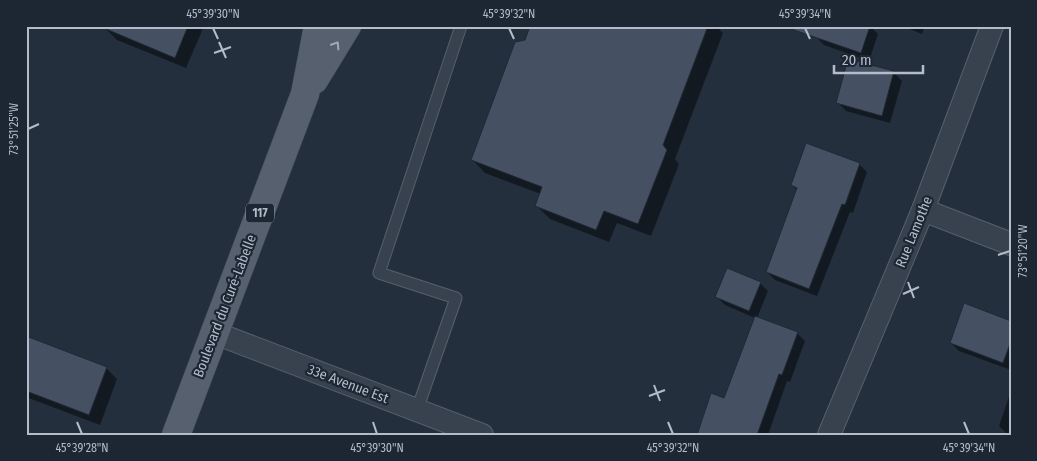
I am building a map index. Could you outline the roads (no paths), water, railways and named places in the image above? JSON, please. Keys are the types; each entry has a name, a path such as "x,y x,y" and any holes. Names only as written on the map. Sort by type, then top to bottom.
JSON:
{"main road":[{"name":"Boulevard du Curé-Labelle","path":"176,435 305,94 318,26"},
{"name":"Boulevard du Curé-Labelle","path":"305,94 347,26"}],"street":[{"name":"Rue Lamothe","path":"829,435 923,210 992,26"},
{"path":"923,210 1011,244"},
{"name":"33e Avenue Est","path":"215,333 482,435"}],"lane":[{"path":"417,410 456,298 379,273 461,26"}]}
